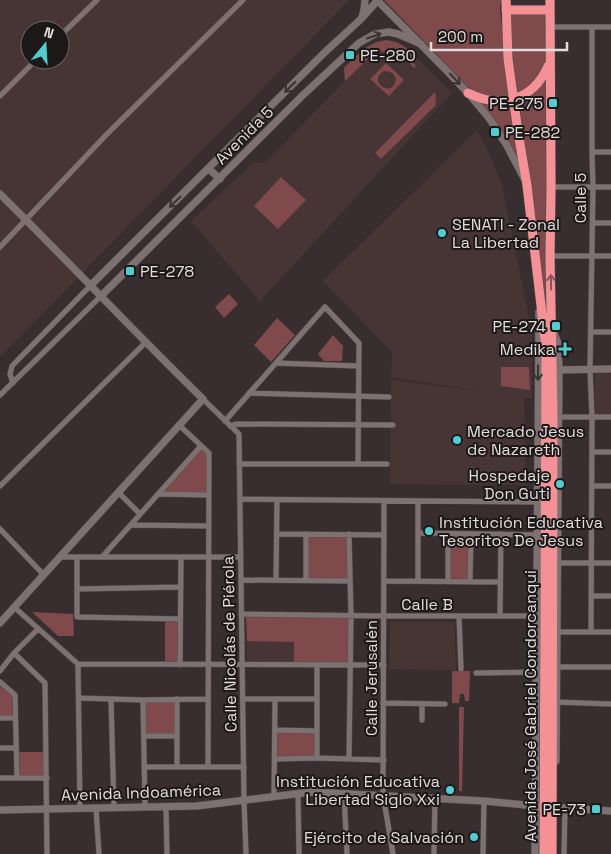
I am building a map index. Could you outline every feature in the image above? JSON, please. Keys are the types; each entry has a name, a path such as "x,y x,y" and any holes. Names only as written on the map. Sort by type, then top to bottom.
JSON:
{"highway":[{"name":"Avenida José Gabriel Condorcanqui","path":"506,0 508,59 527,185 546,348 552,370"},
{"name":"Avenida José Gabriel Condorcanqui","path":"550,0 552,563 545,616 548,670 547,807 552,854"},
{"path":"506,10 550,10"},
{"path":"468,93 490,101 502,102 513,99 526,94 536,85 545,75 550,62"},
{"name":"Avenida José Gabriel Condorcanqui","path":"552,417 541,502 541,535 552,563"},
{"name":"Avenida José Gabriel Condorcanqui","path":"544,854 555,702 548,670 554,632 545,616"}],"street":[{"path":"70,26 96,0"},
{"path":"0,247 107,134 243,0"},
{"path":"361,19 364,10 364,0"},
{"path":"378,0 468,93 489,118 506,144 527,185"},
{"name":"Avenida 5","path":"91,285 324,53 361,19 378,0"},
{"path":"549,27 611,26"},
{"name":"Calle 5","path":"591,632 592,27"},
{"name":"Avenida 5","path":"101,296 335,64 359,43 375,34 389,32 421,44"},
{"path":"324,53 325,57 335,64"},
{"path":"0,96 26,70"},
{"path":"592,152 611,152"},
{"path":"209,168 220,179"},
{"path":"551,187 611,187"},
{"path":"0,194 230,426 236,424 393,425"},
{"path":"592,223 611,223"},
{"path":"550,256 611,256"},
{"path":"13,383 10,374 12,366 91,285"},
{"name":"Avenida José Gabriel Condorcanqui","path":"540,289 538,342 541,502"},
{"path":"0,395 101,296"},
{"path":"225,421 324,307 359,343 358,464"},
{"path":"591,332 611,332"},
{"path":"0,486 145,342"},
{"path":"276,363 358,366"},
{"path":"552,370 611,369"},
{"path":"249,393 389,397"},
{"path":"0,623 203,399"},
{"path":"552,417 611,417"},
{"path":"179,425 209,453 208,767"},
{"name":"Calle Nicolás de Piérola","path":"230,426 239,434 246,854"},
{"path":"102,557 201,446"},
{"path":"592,452 611,452"},
{"path":"239,464 387,464"},
{"path":"592,486 611,486"},
{"path":"118,492 140,514"},
{"path":"158,494 210,495"},
{"path":"240,500 541,502"},
{"path":"276,580 277,500"},
{"name":"Calle Jerusalén","path":"384,501 383,795 393,854"},
{"path":"418,501 418,582"},
{"path":"131,525 210,526"},
{"path":"0,529 43,574"},
{"path":"418,533 541,535"},
{"path":"276,534 384,535"},
{"path":"306,534 306,580"},
{"path":"349,534 351,616 349,759"},
{"path":"448,534 448,582"},
{"path":"470,534 470,582"},
{"path":"500,616 501,534"},
{"name":"Avenida José Gabriel Condorcanqui","path":"541,535 545,616"},
{"path":"59,557 240,558"},
{"path":"77,557 77,616 180,620"},
{"path":"180,665 181,557"},
{"path":"552,563 611,564"},
{"name":"Avenida José Gabriel Condorcanqui","path":"552,563 554,632"},
{"path":"241,580 350,581"},
{"path":"384,581 500,582"},
{"path":"77,588 181,587"},
{"path":"591,596 611,596"},
{"path":"14,607 78,664 384,665"},
{"name":"Calle B","path":"241,614 545,616"},
{"path":"459,616 461,669"},
{"path":"0,670 38,629"},
{"path":"554,632 611,632"},
{"path":"14,653 45,683 47,854"},
{"path":"78,664 80,808"},
{"path":"316,758 317,665"},
{"path":"476,673 611,667"},
{"path":"0,682 15,695 17,778"},
{"path":"79,698 143,700 208,699"},
{"path":"111,699 114,808"},
{"path":"177,699 177,767"},
{"path":"243,699 317,699"},
{"path":"274,796 275,699"},
{"path":"143,700 145,807"},
{"path":"555,702 611,704"},
{"path":"383,703 445,704"},
{"path":"422,704 422,720"},
{"path":"0,718 15,718"},
{"path":"275,730 317,731"},
{"path":"144,736 177,736"},
{"path":"0,748 16,748"},
{"path":"275,759 384,760"},
{"path":"144,767 244,767"},
{"path":"0,778 47,778"},
{"name":"Avenida Indoamérica","path":"0,810 197,806 311,792 484,801 611,811"},
{"path":"298,793 300,854"},
{"path":"344,793 347,854"},
{"path":"434,854 435,798"},
{"path":"483,854 484,801"},
{"path":"166,807 167,854"},
{"name":"Avenida José Gabriel Condorcanqui","path":"535,854 547,807"},
{"name":"Avenida José Gabriel Condorcanqui","path":"547,807 556,854"},
{"path":"96,808 99,854"},
{"path":"564,854 565,808"}],"shaded area":[{"path":"0,0 349,0 0,357"},
{"path":"384,0 501,0 500,9 509,96 486,96 469,88"},
{"path":"509,14 546,14 547,61 540,76 526,89 515,95"},
{"path":"386,40 399,44 409,50 416,57 412,61 416,66 414,68 394,47 390,51 383,52 378,49 345,81 344,68 358,54 373,44"},
{"path":"397,41 408,49 452,93 260,301 191,221 253,163 265,163 345,81 344,68 366,47 375,42"},
{"path":"386,63 404,80 389,96 370,79","holes":["387,71 396,78 395,83 389,88 381,86 378,79 379,75"]},
{"path":"546,77 548,340 516,101"},
{"path":"435,92 435,106 381,159 375,153"},
{"path":"478,101 494,105 510,103 522,169 508,140"},
{"name":"SENATI - Zonal La Libertad","path":"477,130 502,185 532,333 532,398 524,398 526,485 390,484 391,380 488,392 391,377 392,352 323,281"},
{"path":"281,177 306,200 278,229 254,206"},
{"path":"229,294 238,304 224,318 215,307"},
{"path":"277,318 295,335 271,362 254,345"},
{"path":"333,335 343,346 342,361 324,361 318,354"},
{"path":"501,367 529,367 530,390 501,386"},
{"path":"595,374 611,374 611,414 595,414"},
{"path":"201,449 208,454 208,492 161,493"},
{"path":"308,536 347,537 347,579 308,579"},
{"path":"450,536 468,536 468,580 450,580"},
{"path":"32,612 73,614 74,636 58,636"},
{"path":"246,616 348,617 348,663 294,663 294,642 247,641"},
{"path":"165,622 178,622 177,661 165,661"},
{"path":"390,622 454,622 456,670 389,669"},
{"path":"247,641 294,641 294,663 247,662"},
{"path":"452,671 470,671 469,701 465,701 464,694 460,694 459,703 452,703"},
{"path":"0,686 12,696 13,716 0,716"},
{"path":"145,701 175,702 174,735 146,734"},
{"path":"459,707 464,707 462,791 459,791"},
{"path":"277,731 315,732 315,756 277,757"},
{"path":"19,752 43,752 44,775 20,775"}],"place":[{"name":"PE-280","path":"350,55"},
{"name":"PE-275","path":"553,103"},
{"name":"PE-282","path":"495,132"},
{"name":"SENATI - Zonal La Libertad","path":"442,233"},
{"name":"PE-278","path":"130,271"},
{"name":"PE-274","path":"556,326"},
{"name":"Medika","path":"565,349"},
{"name":"Mercado Jesus de Nazareth","path":"457,440"},
{"name":"Hospedaje Don Guti","path":"560,484"},
{"name":"Institución Educativa Tesoritos De Jesus","path":"429,531"},
{"name":"Institución Educativa Libertad Siglo Xxi","path":"450,790"},
{"name":"PE-73","path":"596,809"},
{"name":"Ejército de Salvación","path":"474,837"}]}
